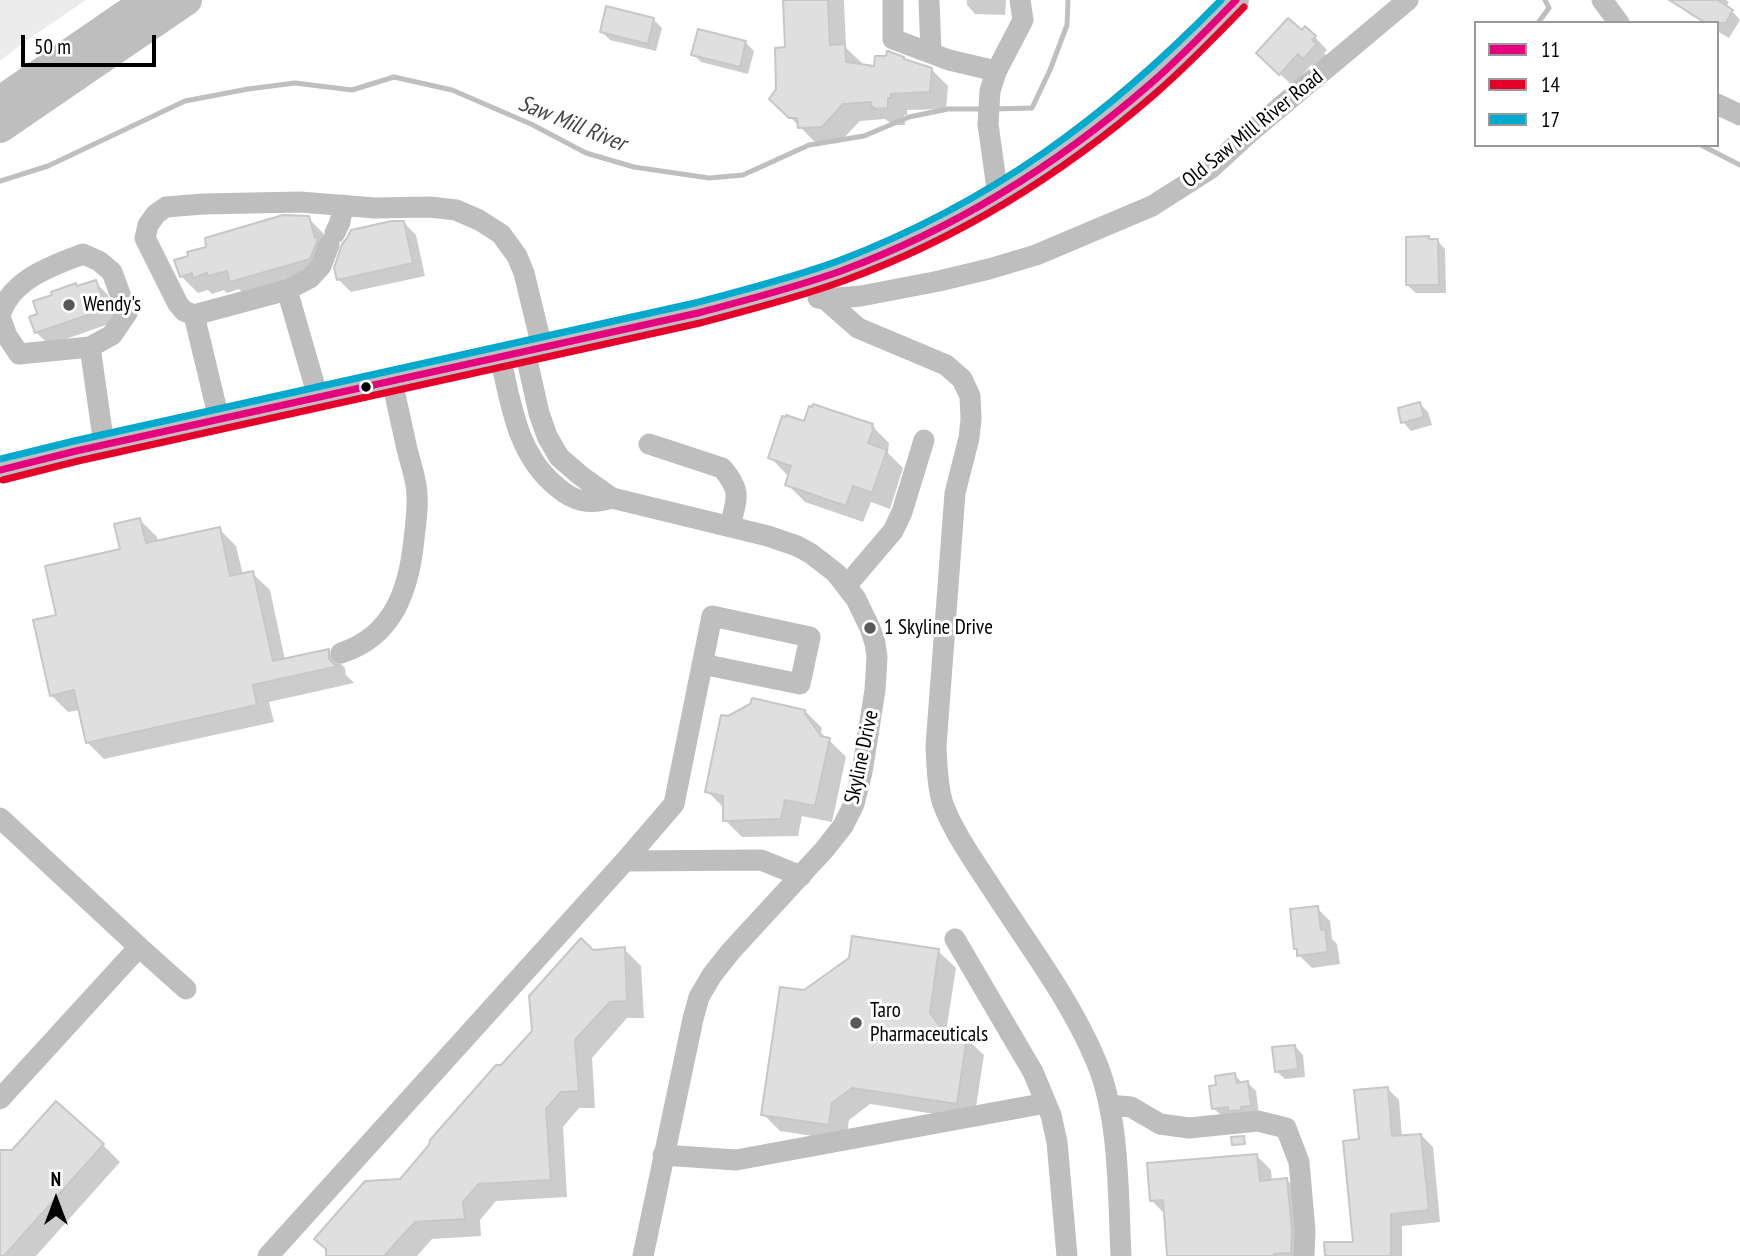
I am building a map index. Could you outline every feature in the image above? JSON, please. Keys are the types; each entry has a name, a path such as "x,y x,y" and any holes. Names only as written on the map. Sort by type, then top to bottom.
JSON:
{"highway":[{"path":"0,102 148,0"},
{"path":"0,128 187,0"}],"main road":[{"path":"0,470 698,313 815,291 843,270 953,222 1070,149 1134,99 1178,60 1236,0"}],"street":[{"path":"893,0 893,39 949,60 993,81"},
{"path":"929,0 931,53"},
{"path":"998,196 988,124 993,81 1023,20 1020,0"},
{"name":"Old Saw Mill River Road","path":"815,291 861,296 939,281 1036,255 1152,206 1210,170 1248,134 1408,0"},
{"path":"1602,0 1618,21"},
{"path":"1719,105 1740,116"},
{"name":"Skyline Drive","path":"194,315 184,311 178,304 145,238 148,225 156,214 166,208 203,204 300,202 375,208 456,210 479,220 501,234 517,256 524,273 522,352 539,413 552,447 566,464 612,498 775,538 810,553 847,585 864,613 875,643 877,673 860,781 849,815 835,837 731,951 699,997 643,1256"},
{"path":"219,419 194,315 287,290 310,278 321,267 343,205"},
{"path":"83,254 99,261 112,272 127,313 112,335 90,347 19,354 7,336 0,317 3,304 28,278 58,264 83,254"},
{"path":"287,290 318,397"},
{"path":"815,291 858,328 946,365 962,379 970,396 969,438 955,493 936,746 938,783 943,804 953,825 1069,1007 1097,1062 1109,1105 1116,1158 1121,1256"},
{"path":"90,347 104,445"},
{"path":"341,653 371,639 386,624 399,603 413,549 416,485 392,381"},
{"path":"847,585 893,531 902,512 924,440"},
{"path":"649,444 722,468 737,490 730,527"},
{"path":"268,1256 674,804 702,664 712,616 810,637 800,684 702,664"},
{"path":"0,818 186,989"},
{"path":"625,861 761,860 801,876"},
{"path":"955,939 1033,1072 1051,1115 1057,1142 1067,1256"},
{"path":"0,1098 139,947"},
{"path":"663,1155 736,1160 1046,1103"},
{"path":"1109,1105 1131,1108 1160,1124 1179,1127 1258,1121 1286,1128 1299,1162 1305,1231 1304,1256"}],"shaded area":[{"path":"0,0 86,0 0,61"}],"building":[{"path":"783,0 828,0 830,45 845,44 846,62 874,66 875,56 886,56 888,51 932,68 930,92 891,94 888,108 874,109 871,102 843,104 822,127 798,128 797,118 789,118 769,99 776,89 775,48 785,47"},
{"path":"1669,0 1718,0 1733,10 1726,23 1703,21"},
{"path":"606,6 654,18 648,44 600,32"},
{"path":"1288,18 1302,30 1305,26 1316,36 1312,40 1317,44 1303,59 1298,54 1279,75 1256,53"},
{"path":"698,29 746,41 740,67 691,55"},
{"path":"283,215 309,216 315,238 319,237 310,259 230,282 227,271 193,278 192,273 180,277 174,260 188,256 187,252 206,247 205,238"},
{"path":"404,221 413,263 337,280 334,268 342,244 351,230"},
{"path":"1429,236 1429,239 1438,239 1439,285 1406,285 1406,237"},
{"name":"Wendy's","path":"96,280 106,309 35,333 29,317 37,314 33,301 76,283 77,286"},
{"path":"1420,402 1424,417 1401,423 1398,408"},
{"path":"813,404 873,424 868,443 887,450 872,493 853,486 846,506 785,485 791,466 768,458 782,416 804,421 809,406 812,407"},
{"path":"140,518 146,543 220,527 230,576 253,571 273,661 329,649 329,659 339,666 253,685 257,705 86,743 74,690 50,696 33,620 56,615 45,566 120,549 114,524"},
{"path":"752,698 805,710 821,736 830,738 815,806 785,800 781,819 723,821 723,796 705,792 721,715 728,716 750,704"},
{"path":"1318,906 1321,930 1325,929 1328,952 1297,956 1290,909"},
{"name":"Taro Pharmaceuticals","path":"852,936 939,949 930,1013 945,1033 967,1037 957,1104 852,1088 832,1103 829,1125 761,1115 780,987 804,990 849,958"},
{"path":"581,938 593,950 625,947 627,1001 610,1002 575,1040 579,1091 561,1092 546,1109 551,1180 479,1184 463,1202 465,1219 415,1222 384,1256 326,1256 326,1249 314,1239 365,1181 400,1179 429,1145 430,1140 496,1065 501,1065 532,1031 529,996"},
{"path":"1295,1045 1298,1069 1275,1072 1272,1047"},
{"path":"1235,1073 1237,1083 1248,1081 1251,1106 1228,1111 1228,1107 1212,1109 1209,1086 1216,1085 1215,1076"},
{"path":"1388,1087 1392,1136 1421,1134 1429,1210 1391,1214 1391,1256 1325,1256 1324,1242 1353,1242 1343,1141 1359,1139 1354,1090"},
{"path":"56,1101 104,1144 4,1256 0,1256 0,1150 12,1150"},
{"path":"1244,1136 1245,1144 1232,1145 1231,1137"},
{"path":"1257,1154 1260,1181 1287,1178 1292,1231 1291,1253 1274,1256 1167,1256 1163,1200 1150,1201 1147,1163"}],"waterway":[{"name":"Saw Mill River","path":"992,109 1032,108 1067,25 1068,0"},
{"path":"1539,21 1549,8 1545,0"},
{"name":"Saw Mill River","path":"0,181 48,166 185,101 295,83 352,90 394,77 452,90 531,124 586,153 634,167 709,178 743,175 809,145 864,136 909,117 948,109 983,109"},
{"path":"1705,147 1740,165"}],"transit line":[{"name":"17","path":"0,459 695,303 838,261 894,238 946,212 997,184 1044,152 1135,82 1221,0"},
{"name":"11","path":"0,470 698,313 841,271 964,215 1041,168 1149,85 1236,0"},
{"name":"14","path":"3,480 700,323 843,281 927,245 1047,177 1156,93 1244,7"}],"place":[{"name":"Wendy's","path":"69,305"},
{"name":"1 Skyline Drive","path":"870,628"},
{"name":"Taro Pharmaceuticals","path":"856,1023"}]}
